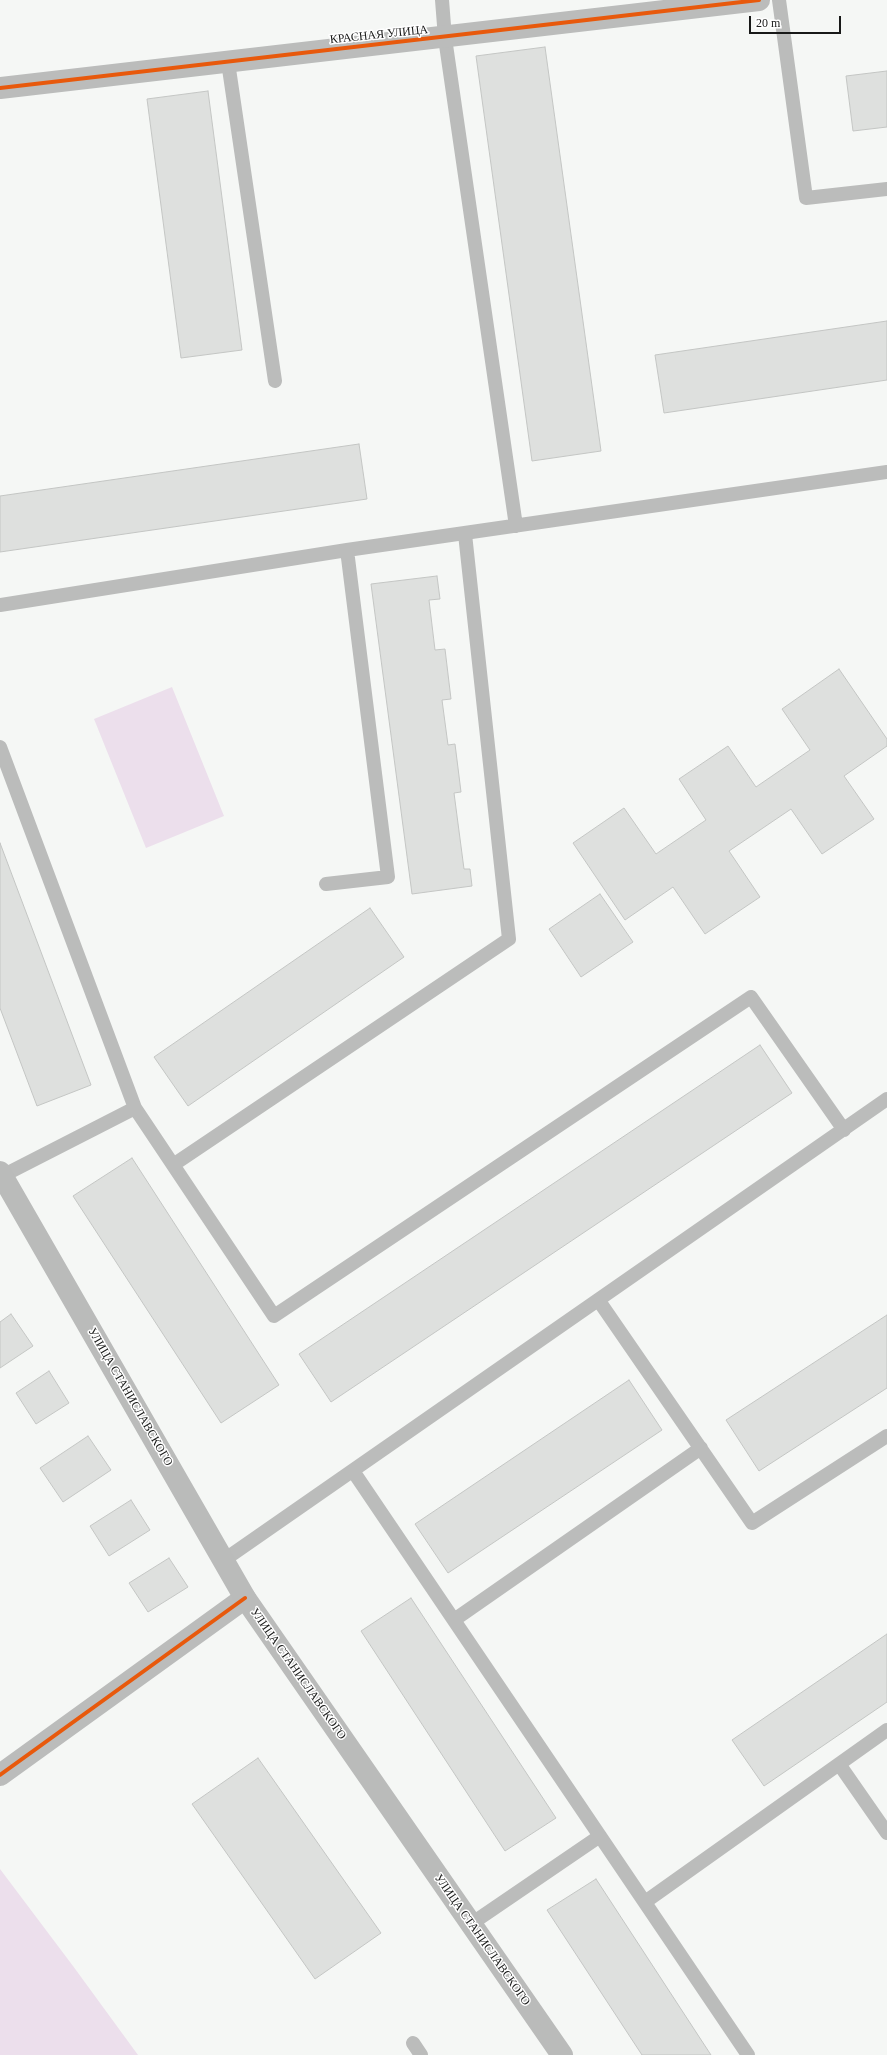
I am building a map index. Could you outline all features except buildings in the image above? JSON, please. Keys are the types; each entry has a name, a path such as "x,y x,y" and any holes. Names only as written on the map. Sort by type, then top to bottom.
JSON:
{"main road":[{"name":"УЛИЦА СТАНИСЛАВСКОГО","path":"0,1175 245,1598 562,2055"}],"street":[{"name":"КРАСНАЯ УЛИЦА","path":"0,88 445,38 760,0"},
{"path":"0,1775 245,1598"}],"lane":[{"path":"442,0 445,38 516,526"},
{"path":"779,0 806,198 887,189"},
{"path":"228,62 275,381"},
{"path":"0,605 347,550 887,472"},
{"path":"173,1165 509,939 465,534"},
{"path":"326,884 388,877 347,550"},
{"path":"0,747 135,1108 274,1316 751,997 844,1130"},
{"path":"224,1560 599,1301 887,1099"},
{"path":"0,1175 135,1108"},
{"path":"599,1301 752,1523 887,1436"},
{"path":"454,1620 701,1448"},
{"path":"353,1471 748,2055"},
{"path":"645,1902 887,1730"},
{"path":"839,1764 887,1833"},
{"path":"471,1924 600,1836"}],"shaded area":[{"path":"172,687 224,816 146,848 94,719"},
{"path":"0,1869 73,1966 138,2055 0,2055"}],"cycle path":[{"path":"0,88 759,0"},
{"path":"0,1775 245,1598"}]}
